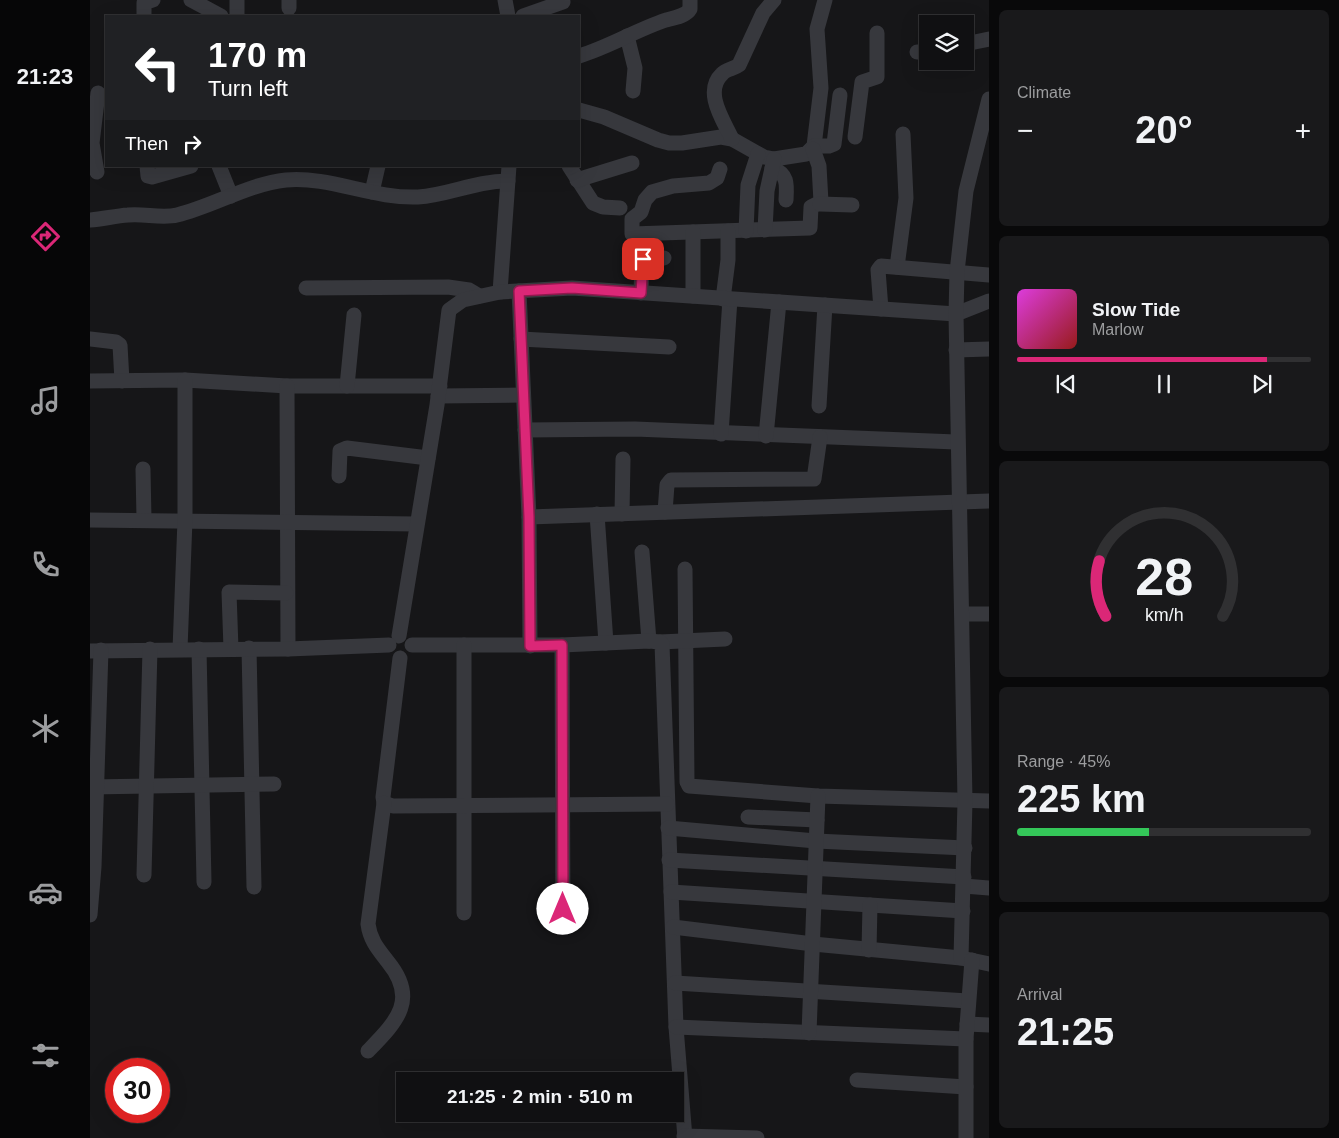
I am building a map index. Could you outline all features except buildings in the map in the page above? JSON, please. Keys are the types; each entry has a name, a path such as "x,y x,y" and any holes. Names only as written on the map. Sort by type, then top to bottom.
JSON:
{"street":[{"path":"144,15 144,2 153,0"},
{"path":"191,0 219,15"},
{"path":"237,0 237,15"},
{"path":"505,0 508,15"},
{"path":"580,56 603,49 627,36 684,14 690,9 690,0"},
{"path":"732,139 716,104 715,84 722,74 740,65 763,13 774,0"},
{"path":"820,204 819,166 814,148 821,88 817,29 825,0"},
{"path":"526,15 564,6"},
{"path":"856,137 862,81 874,80 877,77 878,32"},
{"path":"627,36 635,68 634,90"},
{"path":"974,42 989,39"},
{"path":"821,88 859,103"},
{"path":"96,172 92,144 98,93"},
{"path":"773,163 806,154 814,148 834,144 840,95"},
{"path":"961,1138 966,1087 968,1001 963,911 965,801 960,503 956,442 957,272 966,191 989,99"},
{"path":"580,110 604,117 669,143 682,143 712,138 732,139 773,163 782,173 786,180 786,200"},
{"path":"897,266 906,198 904,134"},
{"path":"746,231 748,185 758,154"},
{"path":"577,180 632,163"},
{"path":"765,230 767,191 773,163"},
{"path":"147,167 148,176 152,177 187,167"},
{"path":"219,167 231,196"},
{"path":"372,192 378,167"},
{"path":"570,167 593,203 604,207 620,208"},
{"path":"720,169 717,178 709,184 673,186 652,192 645,200 641,212 632,221 634,235 810,228 812,207 820,204 852,205"},
{"path":"90,220 129,214 175,216 273,182 314,174 372,192 418,197 508,174 500,292"},
{"path":"720,434 728,231"},
{"path":"693,232 693,296"},
{"path":"641,293 642,260 664,258"},
{"path":"881,309 878,268 884,265 989,275"},
{"path":"306,288 448,287 469,290 479,296"},
{"path":"400,658 391,652 428,458 450,310 463,300 500,292 572,288 956,314 987,303"},
{"path":"519,291 529,517 530,646"},
{"path":"766,436 779,302"},
{"path":"819,406 825,305"},
{"path":"348,386 354,315"},
{"path":"90,339 116,342 120,345 122,381"},
{"path":"521,339 668,347"},
{"path":"956,350 989,348"},
{"path":"90,381 185,380 524,395"},
{"path":"180,649 185,520 185,380"},
{"path":"287,386 286,593 288,649"},
{"path":"525,430 635,429 766,436 956,442"},
{"path":"666,512 667,485 671,480 814,480 820,438"},
{"path":"339,476 340,454 343,449 428,458"},
{"path":"622,514 623,459"},
{"path":"143,469 144,520"},
{"path":"529,517 989,501"},
{"path":"597,514 606,643"},
{"path":"90,520 416,524"},
{"path":"642,552 655,642 663,649 676,1027 684,1137 757,1138"},
{"path":"685,569 688,784 692,786 818,796 989,801"},
{"path":"231,649 227,594 231,592 286,593"},
{"path":"962,614 989,614"},
{"path":"90,915 96,651 288,649 394,640 406,637 412,645"},
{"path":"412,645 530,646 725,639"},
{"path":"400,658 410,653 412,645"},
{"path":"464,645 464,914"},
{"path":"562,645 563,927"},
{"path":"249,648 254,887"},
{"path":"144,875 150,649"},
{"path":"199,649 200,785 204,882"},
{"path":"368,1051 394,1024 403,1001 403,989 399,978 375,946 368,924 400,658"},
{"path":"94,787 274,784"},
{"path":"809,1032 818,796"},
{"path":"384,803 393,806 464,807 667,804"},
{"path":"748,817 817,820"},
{"path":"668,828 816,840 965,848"},
{"path":"670,860 815,869 964,882 989,888"},
{"path":"671,892 963,911"},
{"path":"869,950 870,905"},
{"path":"673,927 813,944 966,959 989,964"},
{"path":"675,983 968,1001"},
{"path":"967,1024 989,1025"},
{"path":"676,1027 966,1039"},
{"path":"857,1080 966,1087"}],"route":[{"path":"563,909 562,645 530,646 529,517 519,291 572,288 641,293 643,259"}]}
